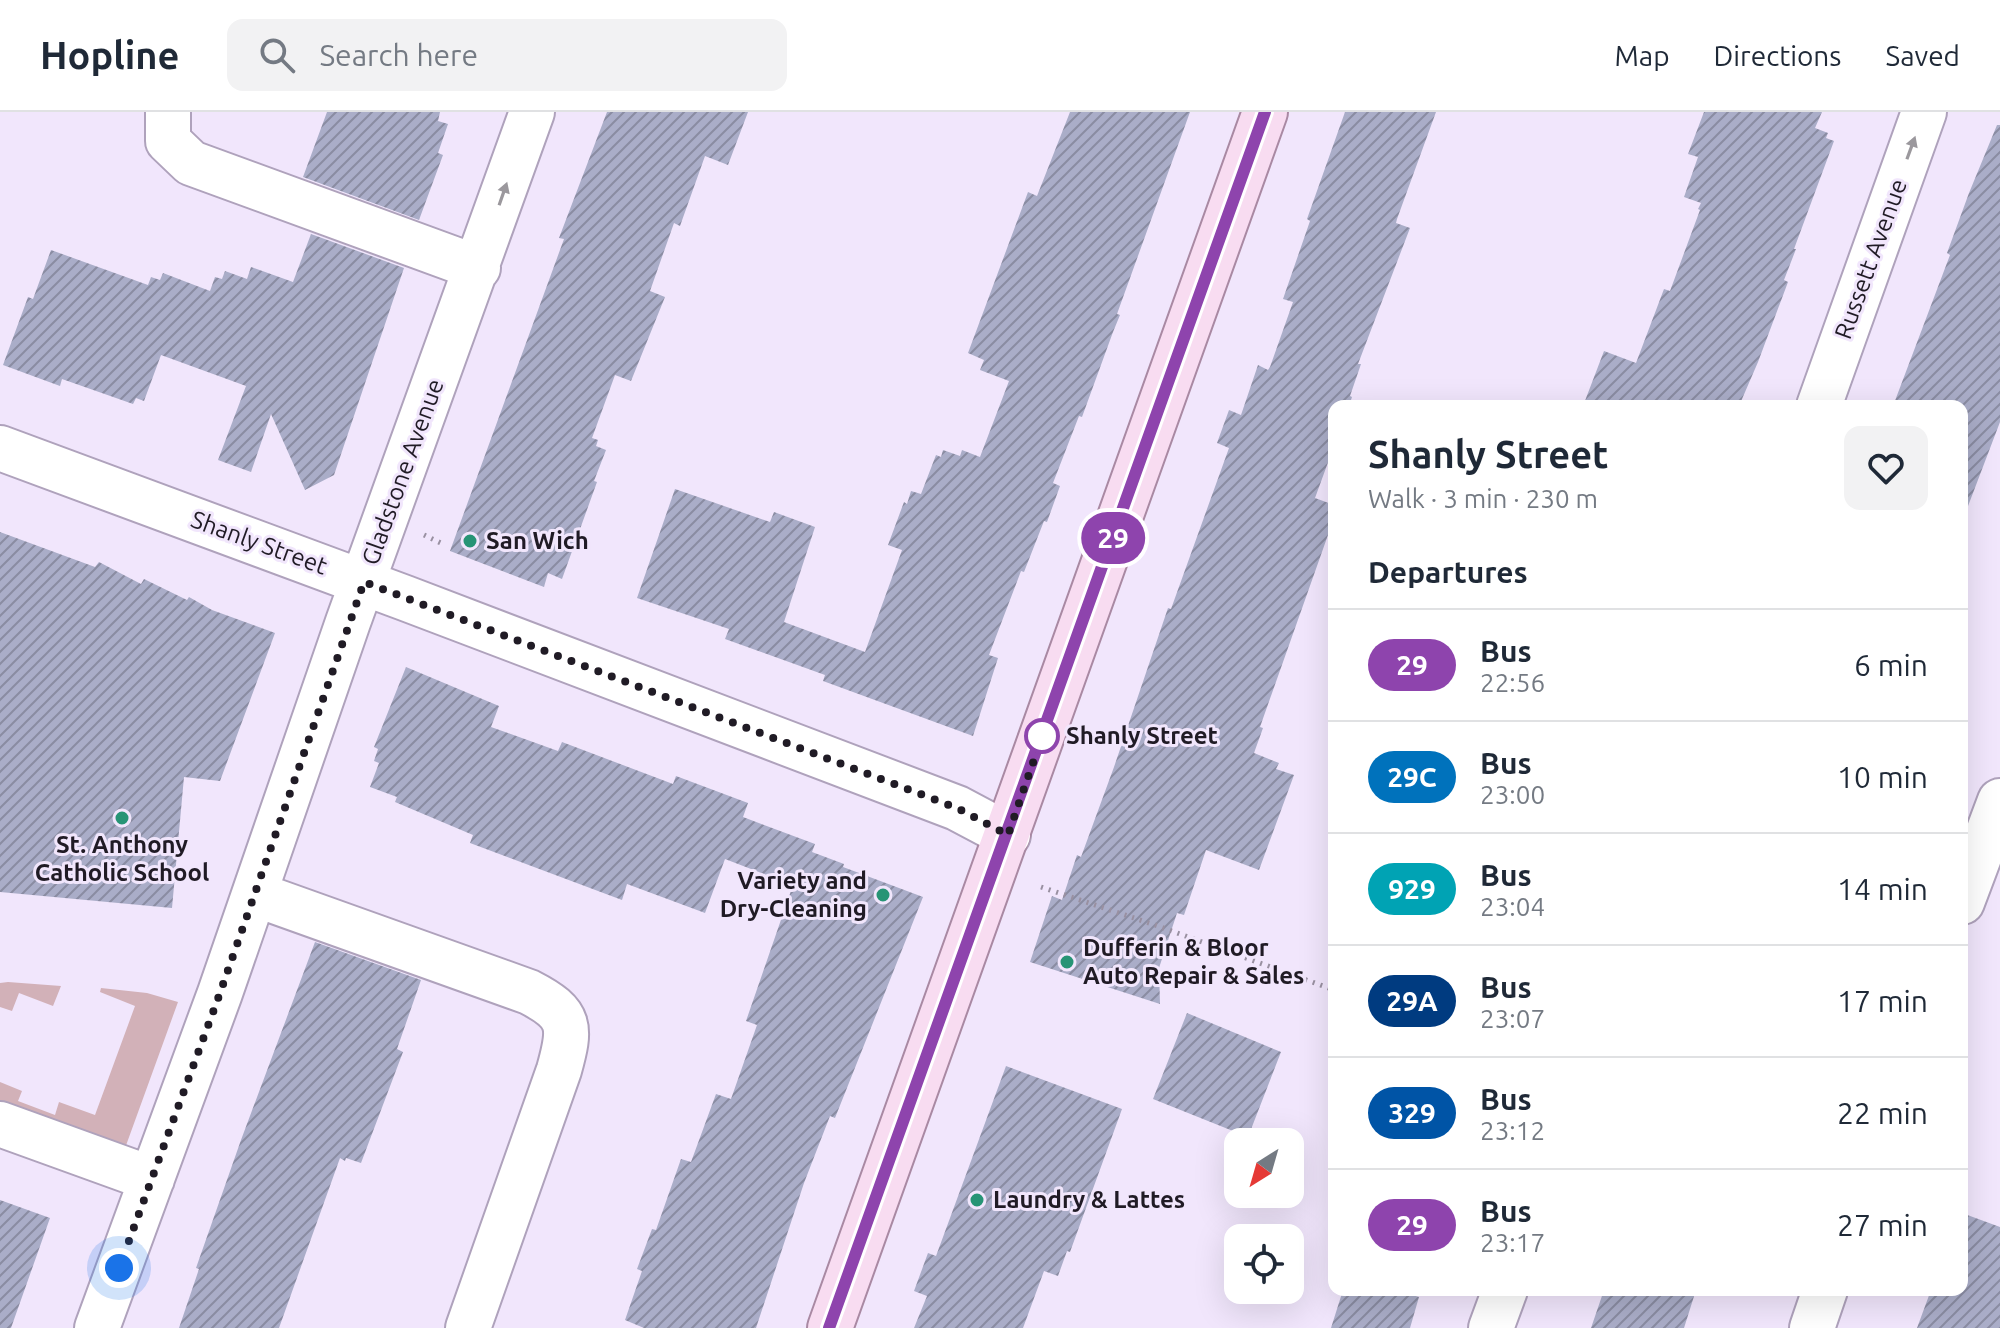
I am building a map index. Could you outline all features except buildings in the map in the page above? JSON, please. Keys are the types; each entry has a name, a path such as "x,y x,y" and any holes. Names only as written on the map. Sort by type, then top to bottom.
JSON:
{"main road":[{"path":"830,1328 1265,112"}],"street":[{"path":"168,112 168,141 191,163 478,268"},
{"name":"Gladstone Avenue","path":"97,1328 255,894 532,112"},
{"name":"Russett Avenue","path":"1821,400 1924,112"},
{"name":"Shanly Street","path":"0,448 364,582 957,808 1008,835"},
{"path":"1968,886 2000,801"},
{"path":"255,894 529,992 551,1003 564,1019 568,1040 559,1070 468,1328"},
{"path":"0,1124 152,1179"},
{"path":"1491,1328 1503,1296"},
{"path":"1812,1328 1823,1296"}],"path":[{"path":"420,533 445,545"},
{"path":"1041,887 1328,988"}],"shaded area":[{"path":"0,983 61,986 53,1006 19,993 12,1011 0,1007"},
{"path":"101,988 147,993 178,1002 124,1151 0,1105 0,1082 22,1091 18,1101 55,1115 59,1102 95,1115 135,1006 100,992"}],"bus line":[{"name":"29","path":"829,1328 1265,112"}],"place":[{"name":"San Wich","path":"470,541"},
{"name":"Shanly Street","path":"1042,736"},
{"name":"St. Anthony Catholic School","path":"122,818"},
{"name":"Variety and Dry-Cleaning","path":"883,895"},
{"name":"Dufferin & Bloor Auto Repair & Sales","path":"1067,962"},
{"name":"Laundry & Lattes","path":"977,1200"}],"route":[{"path":"119,1268 220,993 364,582 957,808 1008,835 1046,725 1042,736"}]}
